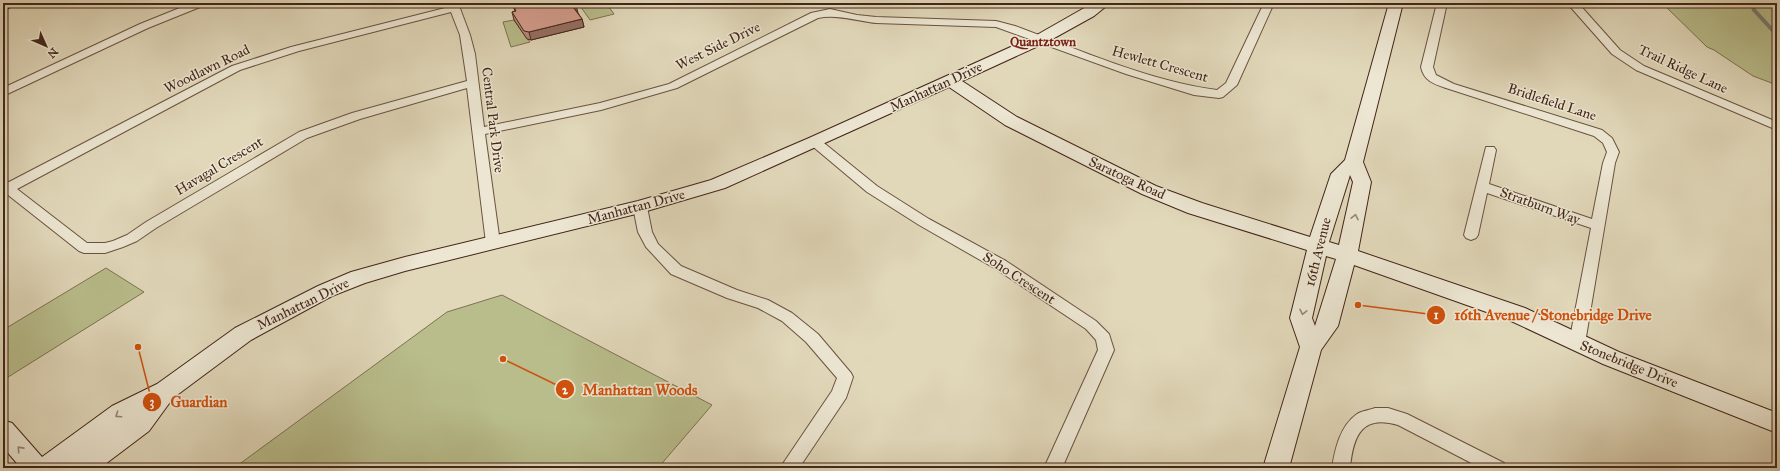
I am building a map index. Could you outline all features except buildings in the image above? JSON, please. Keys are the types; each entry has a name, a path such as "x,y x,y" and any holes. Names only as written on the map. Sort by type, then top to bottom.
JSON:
{"street":[{"path":"3,92 144,26 202,3"},
{"name":"Manhattan Drive","path":"47,468 120,413 165,391 243,334 325,291 358,277 405,264 640,207 718,184 815,142 1040,39 1088,13 1103,3"},
{"name":"Hewlett Crescent","path":"1040,39 1130,72 1194,91 1219,94 1231,85 1269,3"},
{"path":"1354,162 1396,3"},
{"name":"Bridlefield Lane","path":"1442,3 1427,67 1427,73 1432,79 1450,86 1586,128 1598,133 1608,141 1613,152 1609,163 1577,343"},
{"name":"Trail Ridge Lane","path":"1572,3 1616,52 1640,68 1777,126"},
{"name":"Central Park Drive","path":"454,6 465,35 473,83 493,243"},
{"name":"Woodlawn Road","path":"6,186 236,68 295,49 454,6"},
{"name":"West Side Drive","path":"478,132 604,106 661,90 672,86 815,15 830,12 857,18 876,20 996,24 1040,39"},
{"name":"Saratoga Road","path":"949,80 1011,121 1149,190 1195,208 1346,255"},
{"name":"Havagal Crescent","path":"6,186 84,248 105,248 132,238 171,213 303,135 356,116 473,83"},
{"name":"Soho Crescent","path":"815,142 872,189 924,222 1001,265 1091,325 1103,338 1106,350 1053,468"},
{"name":"Stratburn Way","path":"1471,235 1490,150"},
{"name":"16th Avenue","path":"1276,468 1311,347 1327,326 1346,255 1362,182 1354,162 1340,174 1322,230 1302,318 1311,347"},
{"name":"Stratburn Way","path":"1482,186 1598,225"},
{"path":"640,207 645,232 653,247 676,270 732,294 763,304 787,317 812,338 845,377 840,394 788,468"},
{"name":"Stonebridge Drive","path":"1346,255 1488,303 1523,317 1577,343 1777,423"},
{"name":"Manhattan Drive","path":"81,468 140,424 165,391"},
{"path":"1341,468 1344,445 1352,431 1369,415 1381,414 1394,416 1414,423 1498,468"},
{"path":"3,430 36,468"}],"green space":[{"path":"578,3 606,3 614,14 590,20"},
{"path":"1662,3 1777,3 1777,85 1753,76 1707,47"},
{"path":"514,20 530,42 511,47 503,22"},
{"path":"106,268 144,292 5,379 3,378 3,330"},
{"path":"502,295 712,405 658,468 234,468 447,312"}],"waterway":[{"path":"1752,3 1754,10 1777,35"}],"place":[{"name":"16th Avenue / Stonebridge Drive","path":"1358,305"},
{"name":"Guardian","path":"138,347"},
{"name":"Manhattan Woods","path":"503,359"}],"district":[{"name":"Quantztown","path":"1043,42"}]}
